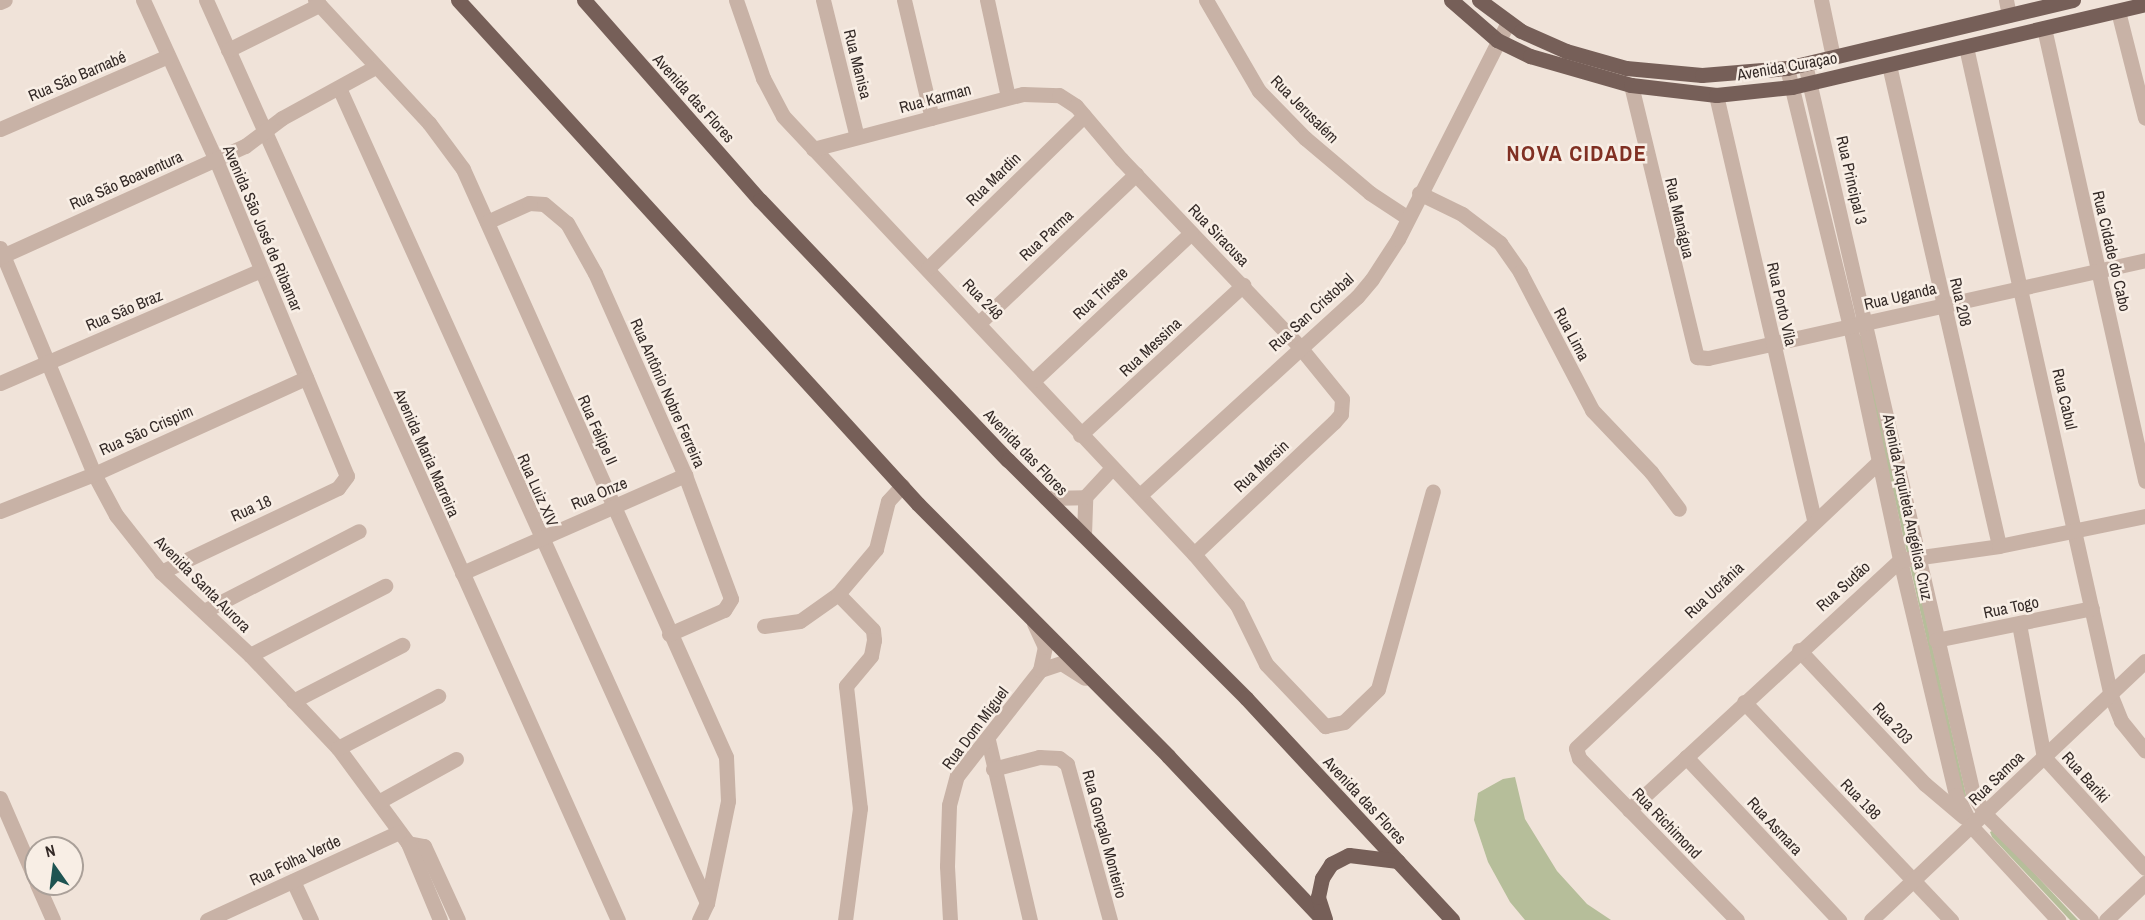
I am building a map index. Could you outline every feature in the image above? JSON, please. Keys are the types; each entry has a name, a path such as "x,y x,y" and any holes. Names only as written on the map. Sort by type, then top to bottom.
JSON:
{"main road":[{"path":"458,0 902,486 1325,920"},
{"name":"Avenida das Flores","path":"584,0 760,200 1046,498 1246,698 1452,920"},
{"name":"Avenida Curaçao","path":"1451,0 1497,40 1561,67 1630,86 1716,95 1792,87 2145,4"},
{"name":"Avenida Curaçao","path":"1479,0 1508,22 1566,51 1626,68 1702,75 1787,68 2008,8 2073,0"},
{"path":"1325,920 1318,897 1322,878 1331,864 1349,855 1398,861"}],"street":[{"path":"0,2 5,0"},
{"name":"Avenida São José de Ribamar","path":"143,0 216,160 346,471"},
{"name":"Avenida Maria Marreira","path":"206,0 618,920"},
{"name":"Rua Manisa","path":"823,0 857,137"},
{"path":"904,0 932,118"},
{"path":"987,0 1008,97"},
{"name":"Rua Jerusalém","path":"1206,0 1259,92 1313,145 1370,193 1408,218"},
{"path":"1821,0 1833,57"},
{"path":"228,50 317,2"},
{"name":"Rua Felipe II","path":"317,2 449,147 487,222 669,634 726,757 729,778 728,801 707,903 699,920"},
{"name":"Rua 248","path":"735,3 772,100 813,149 980,322 1111,469 1140,495 1194,554 1237,605 1266,664 1316,721 1334,726 1344,722 1378,690 1433,491"},
{"path":"2118,11 2145,118"},
{"name":"Rua San Cristobal","path":"1140,495 1299,346 1357,297 1408,218 1508,22"},
{"name":"Rua Cidade do Cabo","path":"2044,28 2145,481"},
{"name":"Rua Cabul","path":"1966,46 2111,696 2121,721 2145,751"},
{"name":"Rua São Barnabé","path":"0,129 168,57"},
{"name":"Rua Principal 3","path":"1805,64 1863,306"},
{"name":"Rua 208","path":"1888,65 1999,546"},
{"name":"Rua São Boaventura","path":"1,253 216,160 264,133 282,118 340,90 375,67"},
{"name":"Avenida Arquiteta Angélica Cruz","path":"1787,68 1850,326 1900,560 1968,822 2058,920"},
{"name":"Rua Manágua","path":"1630,86 1697,357"},
{"name":"Rua Luiz XIV","path":"340,90 539,537 707,903"},
{"name":"Rua Karman","path":"813,149 1008,97 1049,94 1068,99"},
{"name":"Rua Porto Vila","path":"1716,95 1814,520"},
{"name":"Rua Siracusa","path":"1068,99 1299,346 1342,399"},
{"name":"Rua Mardin","path":"928,268 1084,116"},
{"name":"Rua Parma","path":"980,322 1136,174"},
{"name":"Rua Lima","path":"1419,193 1462,214 1500,243 1520,272 1592,410 1623,446 1651,472 1679,509"},
{"name":"Rua Antônio Nobre Ferreira","path":"487,222 529,203 544,204 567,223 595,273 685,475 731,599 724,610 669,634"},
{"name":"Rua Trieste","path":"1034,380 1191,233"},
{"name":"Avenida Santa Aurora","path":"1,253 94,474 122,524 161,572 250,655 338,748 403,838"},
{"name":"Rua Uganda","path":"1697,357 2022,289 2145,260"},
{"name":"Rua São Braz","path":"0,383 261,270"},
{"name":"Rua Messina","path":"1080,435 1243,285"},
{"name":"Avenida Arquiteta Angélica Cruz","path":"1863,306 1969,781 1984,814 2091,920"},
{"name":"Rua São Crispim","path":"0,511 94,474 306,378"},
{"name":"Rua Mersin","path":"1194,554 1334,422 1341,414 1342,399"},
{"name":"Rua Ucrânia","path":"1576,748 1879,460"},
{"path":"1084,535 1085,497 1111,469"},
{"name":"Rua 18","path":"161,572 338,488 346,480 346,471"},
{"name":"Rua Onze","path":"462,573 539,537 685,475"},
{"path":"764,626 800,621 838,594 876,549 888,501 902,486"},
{"path":"1046,498 1085,497"},
{"path":"1900,560 1920,559 1999,546 2145,516"},
{"path":"204,611 359,531"},
{"name":"Rua Sudão","path":"1629,810 1799,650 1900,560"},
{"path":"250,655 385,586"},
{"path":"838,594 873,630 874,640 871,656 846,686 860,808 845,920"},
{"name":"Rua Togo","path":"1936,640 2092,608"},
{"name":"Rua Dom Miguel","path":"950,920 946,866 949,805 957,776 988,740 1040,670 1046,646 1034,623"},
{"name":"Rua Bariki","path":"2019,624 2043,757 2145,868"},
{"path":"293,701 402,645"},
{"name":"Rua 203","path":"1799,650 1925,784 1968,822"},
{"name":"Rua Samoa","path":"1871,920 1968,822 1984,814 2111,696 2145,661"},
{"path":"1040,670 1061,663 1095,685"},
{"path":"338,748 438,696"},
{"name":"Rua 198","path":"1744,702 1951,920"},
{"path":"988,740 1030,920"},
{"name":"Rua Richimond","path":"1576,748 1579,758 1737,920"},
{"name":"Rua Gonçalo Monteiro","path":"993,769 1039,757 1059,758 1067,764 1110,920"},
{"name":"Rua Asmara","path":"1686,757 1839,920"},
{"path":"378,802 456,759"},
{"path":"0,798 24,852"},
{"path":"403,838 440,920"},
{"path":"403,838 424,846 458,920"},
{"name":"Rua Folha Verde","path":"207,920 293,880 403,838"},
{"path":"293,880 311,920"},
{"path":"2106,920 2145,883"},
{"path":"43,896 53,920"}],"green space":[{"path":"1857,333 1862,337 1967,799 1964,804"},
{"path":"1515,777 1525,819 1557,871 1587,904 1611,920 1525,920 1510,902 1488,862 1474,820 1478,793 1503,779"},
{"path":"1994,830 2078,920 2070,920 1992,837 1990,832"}],"district":[{"name":"NOVA CIDADE","path":"1577,154"}]}
